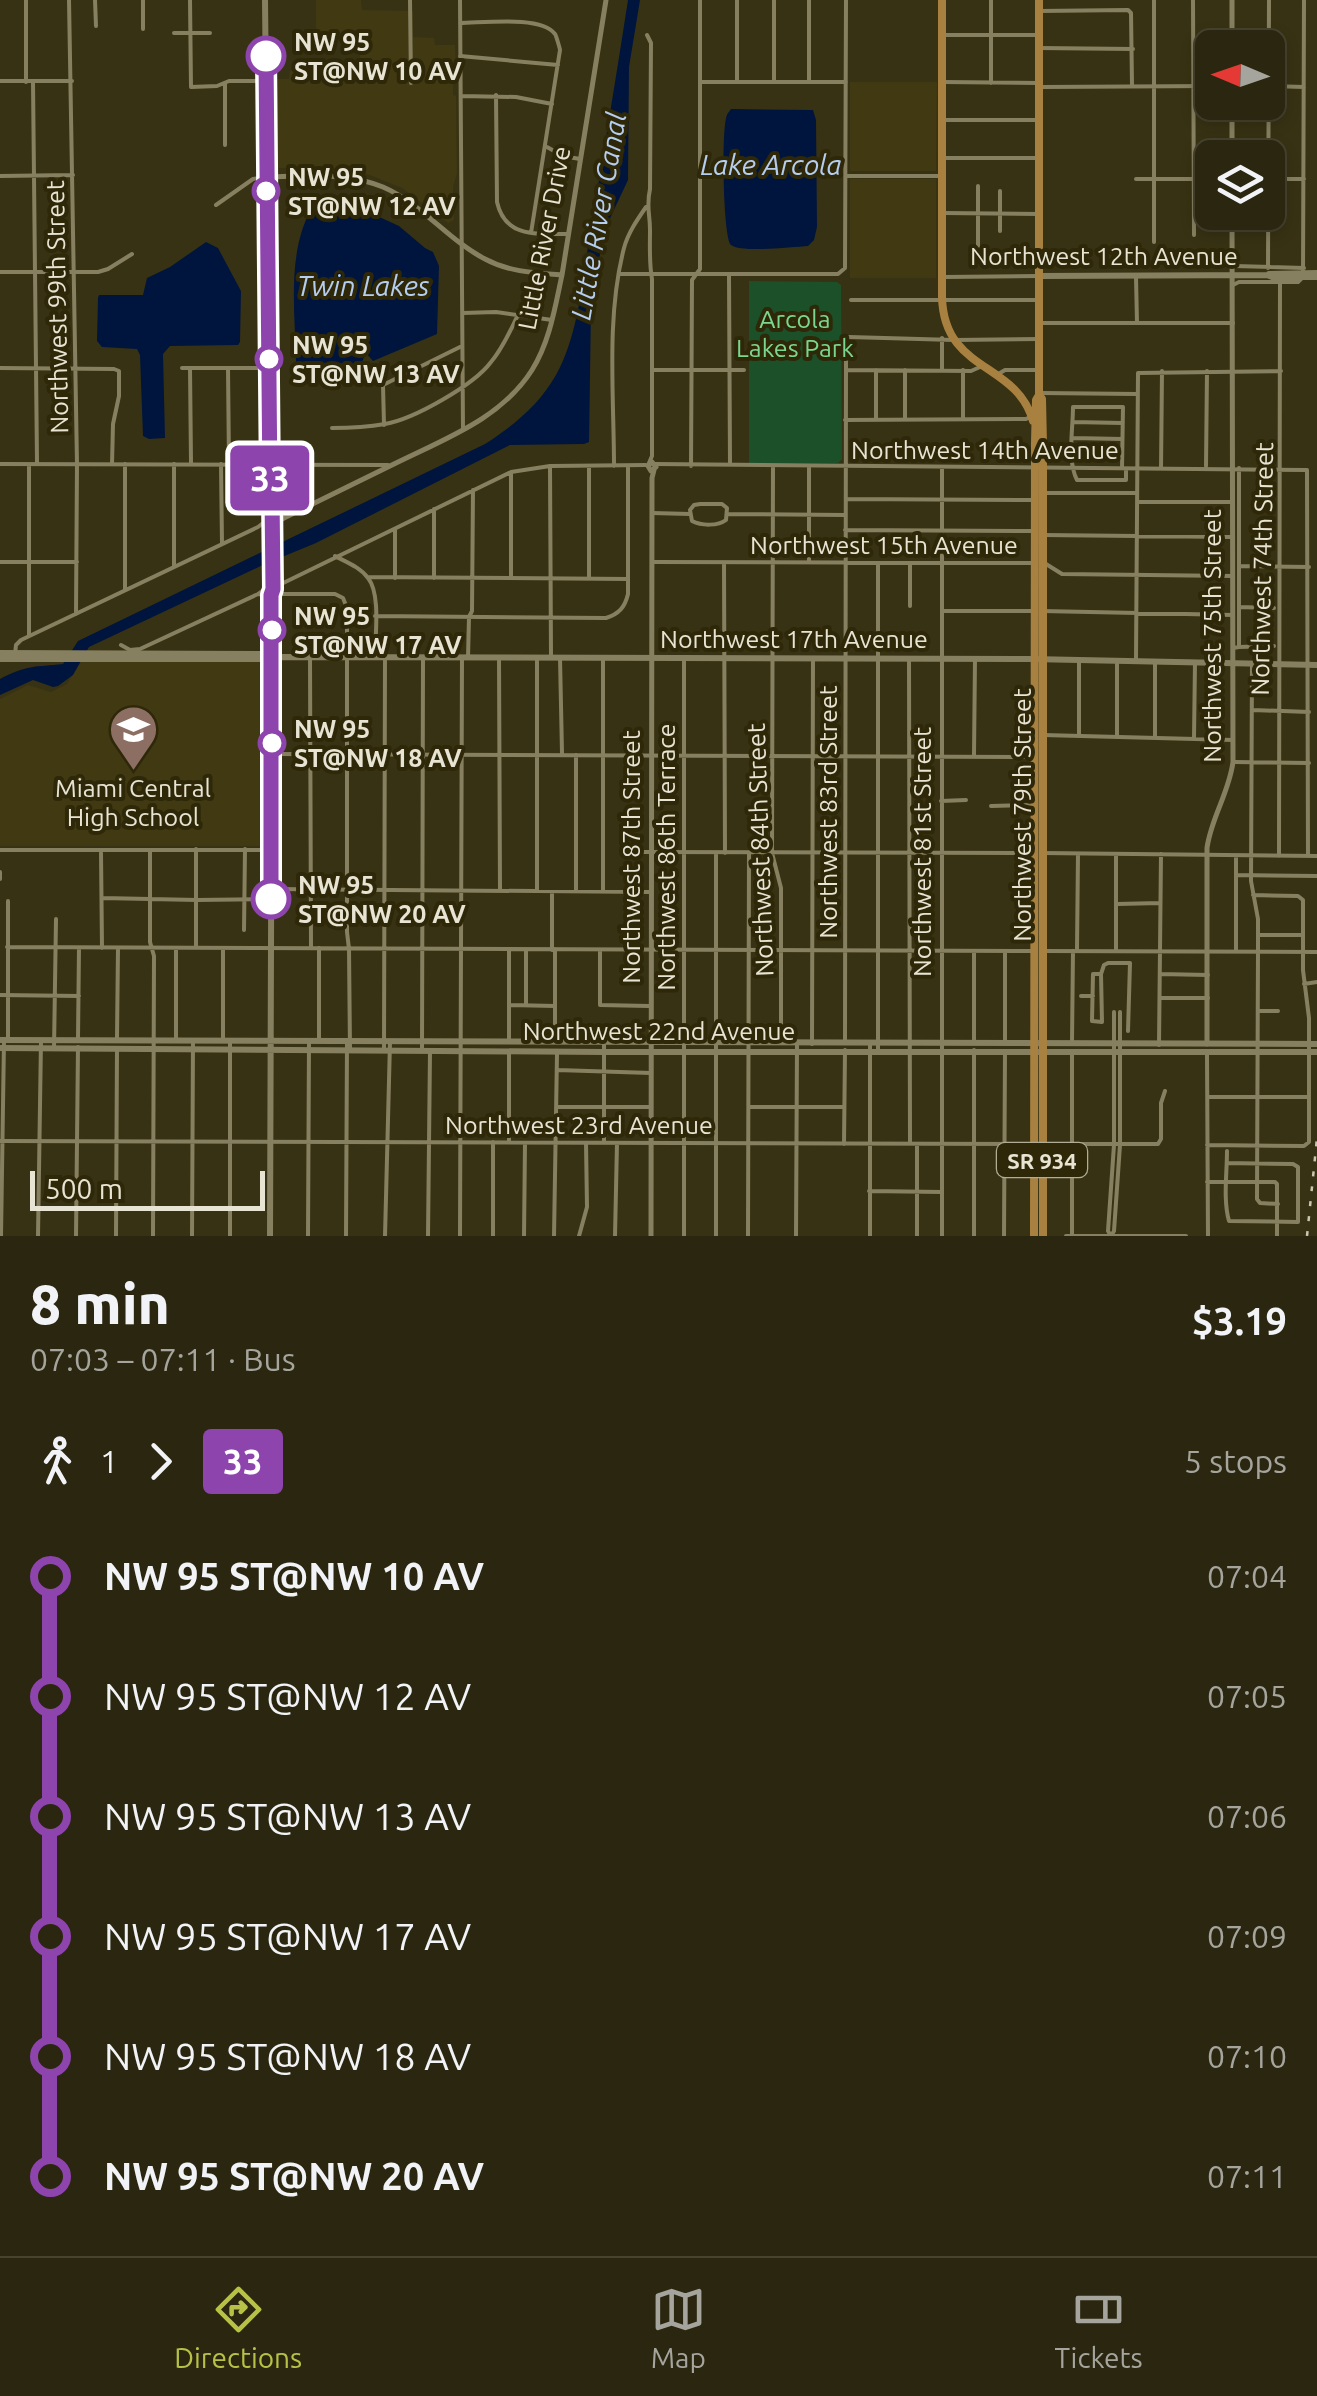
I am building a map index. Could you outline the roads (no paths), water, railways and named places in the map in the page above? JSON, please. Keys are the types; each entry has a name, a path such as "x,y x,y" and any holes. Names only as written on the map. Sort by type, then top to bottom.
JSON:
{"main road":[{"path":"265,0 272,495 270,1236"},
{"name":"SR 934","path":"942,0 942,300 948,328 968,357 1018,393 1032,416 1035,430"},
{"name":"Northwest 79th Street","path":"1038,5 1039,394 1035,430 1039,468"},
{"name":"Northwest 12th Avenue","path":"1039,276 1317,275"},
{"name":"Northwest 79th Street","path":"1038,1144 1042,1115 1038,1048 1042,399 1039,394"},
{"path":"271,563 272,591"},
{"name":"Northwest 17th Avenue","path":"0,656 203,656 266,660 1039,659 1313,665"},
{"name":"Northwest 17th Avenue","path":"159,656 203,656"},
{"name":"Northwest 22nd Avenue","path":"4,1044 117,1040 193,1050 228,1044"},
{"name":"Northwest 22nd Avenue","path":"78,1044 117,1049 176,1040 424,1048 1313,1048"},
{"name":"Northwest 22nd Avenue","path":"797,1048 812,1044 845,1048"},
{"name":"Northwest 79th Street","path":"1034,1236 1038,1192 1034,1094 1038,1048"},
{"path":"1034,1094 1040,1100 1042,1115"},
{"name":"Northwest 79th Street","path":"1038,1192 1042,1236"}],"street":[{"path":"26,0 26,82"},
{"name":"Northwest 99th Street","path":"69,0 76,614"},
{"path":"95,0 96,26"},
{"path":"143,0 143,30"},
{"path":"190,0 191,87 266,81"},
{"path":"410,0 411,83"},
{"path":"460,0 463,431"},
{"name":"Little River Drive","path":"14,656 17,643 29,636 463,431 486,418 524,381 544,347 562,274 606,0"},
{"path":"691,466 692,280 700,269 700,0"},
{"path":"737,82 738,0"},
{"path":"774,0 774,82"},
{"path":"809,0 809,82"},
{"path":"620,274 843,271 846,0"},
{"path":"991,0 991,83"},
{"path":"1154,0 1154,242"},
{"path":"1193,0 1194,235"},
{"path":"1232,0 1232,30"},
{"name":"Northwest 74th Street","path":"1269,0 1269,30"},
{"path":"1304,0 1304,268"},
{"path":"1038,5 1132,13 1132,86"},
{"path":"460,23 532,22 555,34 560,50 531,233"},
{"path":"174,33 210,33"},
{"path":"942,34 1038,35"},
{"name":"Northwest 87th Street","path":"647,35 650,189 646,206 650,224 652,370 651,1236"},
{"path":"1038,48 1133,49"},
{"path":"460,56 558,65"},
{"path":"0,82 72,81"},
{"path":"33,82 37,464"},
{"path":"700,82 846,82"},
{"path":"942,82 1193,86"},
{"path":"225,84 225,146"},
{"path":"1285,86 1304,86"},
{"path":"460,96 496,95 552,104"},
{"path":"496,95 500,216 507,224 531,233 568,234"},
{"path":"942,120 1038,120"},
{"path":"545,146 580,159"},
{"path":"942,158 1038,158"},
{"path":"0,176 73,175"},
{"path":"846,176 942,176"},
{"path":"216,205 252,179 340,177 378,185 415,206 485,260 522,272 562,274"},
{"path":"1136,179 1193,179"},
{"path":"1285,179 1304,179"},
{"path":"978,186 978,246"},
{"path":"1000,191 1000,231"},
{"path":"614,466 614,308 624,246 646,206"},
{"path":"942,212 1039,214"},
{"name":"Northwest 75th Street","path":"1208,1236 1207,855 1233,762 1232,663 1236,647 1232,230"},
{"name":"Northwest 74th Street","path":"1271,230 1281,371 1279,856"},
{"path":"0,272 105,271 132,254"},
{"name":"Northwest 12th Avenue","path":"1232,266 1274,275 1302,280 1304,268 1274,275 1240,282 1232,286"},
{"path":"729,275 730,466"},
{"path":"1136,275 1137,323"},
{"name":"Northwest 12th Avenue","path":"942,277 1039,276"},
{"path":"851,300 1039,300"},
{"path":"462,312 496,312 552,320"},
{"path":"332,428 398,420 462,388 489,366 518,315"},
{"path":"1039,324 1233,323"},
{"path":"942,338 948,328"},
{"path":"849,337 1039,338"},
{"path":"942,338 942,370"},
{"path":"384,424 383,385 462,346"},
{"path":"964,370 971,365 968,357"},
{"name":"Northwest 83rd Street","path":"844,1144 846,360"},
{"path":"846,370 983,367"},
{"path":"0,368 119,372 112,464"},
{"path":"182,368 269,368"},
{"path":"190,368 191,464"},
{"path":"228,368 229,464"},
{"path":"652,370 744,370"},
{"path":"876,370 876,420"},
{"path":"905,370 905,420"},
{"path":"963,419 964,370"},
{"path":"998,376 1005,370 1039,370"},
{"path":"1206,468 1207,371"},
{"path":"1136,661 1138,373 1281,371"},
{"path":"1161,469 1162,372"},
{"path":"1039,394 1136,394"},
{"path":"1073,407 1122,408 1126,480 1078,480 1072,468 1073,422 1073,407"},
{"path":"846,420 1032,416"},
{"path":"1073,422 1122,423"},
{"path":"1072,438 1122,439"},
{"path":"1072,453 1122,454"},
{"path":"0,464 392,465"},
{"path":"29,464 29,636"},
{"path":"125,464 125,590"},
{"path":"174,464 174,567"},
{"path":"221,464 222,544"},
{"path":"368,465 369,476"},
{"path":"550,466 550,658"},
{"name":"Northwest 14th Avenue","path":"272,591 335,556 511,472 550,466 1309,471 1309,567"},
{"path":"589,466 589,579"},
{"path":"376,616 606,618 622,609 628,594 628,466"},
{"name":"Northwest 84th Street","path":"773,466 772,852 781,888 781,1048"},
{"path":"808,563 809,467"},
{"name":"Northwest 81st Street","path":"942,467 942,1236"},
{"path":"1236,468 1236,647 1274,646"},
{"path":"511,472 511,578"},
{"path":"460,1236 462,755 465,658 472,611 473,490"},
{"path":"845,498 942,500 1136,494"},
{"path":"1136,502 1232,502"},
{"path":"722,504 728,514 721,524 697,524 690,514 694,505 722,504"},
{"path":"434,509 434,578"},
{"path":"652,514 690,514"},
{"path":"728,514 845,515"},
{"path":"394,578 395,529"},
{"path":"845,530 1232,538"},
{"path":"335,556 368,577 373,588 375,657"},
{"path":"0,562 76,562"},
{"name":"Northwest 15th Avenue","path":"652,562 1039,563 1062,574 1233,576"},
{"path":"724,562 724,853"},
{"path":"870,1236 869,1144 878,950 878,563"},
{"path":"910,563 910,606"},
{"path":"1236,566 1309,567 1313,665 1308,712 1308,856"},
{"path":"273,577 283,582"},
{"path":"368,577 628,579"},
{"path":"272,591 282,594"},
{"path":"258,594 268,596 272,591"},
{"path":"121,645 130,650 140,649 272,591 343,598 348,618 350,949 346,1236"},
{"path":"1239,607 1274,608"},
{"path":"1258,607 1258,645"},
{"path":"942,611 1233,615"},
{"path":"310,657 310,948"},
{"path":"385,657 385,1236"},
{"path":"423,658 422,949 428,1236"},
{"path":"500,658 500,891"},
{"path":"537,892 538,658"},
{"path":"560,658 562,755"},
{"path":"603,658 603,892"},
{"path":"812,1044 813,658"},
{"name":"Northwest 86th Terrace","path":"684,659 684,1236"},
{"path":"909,659 910,1048 917,1236"},
{"path":"974,756 975,659"},
{"path":"1079,660 1079,736"},
{"path":"1117,660 1117,737"},
{"path":"1155,661 1155,738"},
{"path":"1194,740 1195,662"},
{"path":"1252,664 1250,856 1258,935 1257,1182 1258,1202 1278,1204"},
{"path":"1251,710 1308,712"},
{"path":"1039,735 1233,740"},
{"path":"272,754 1039,757"},
{"path":"576,756 576,892"},
{"path":"1233,762 1309,763"},
{"path":"942,801 966,800"},
{"path":"991,806 1039,805"},
{"path":"196,849 196,948"},
{"path":"244,930 245,849"},
{"path":"0,850 271,850"},
{"path":"101,850 102,948"},
{"path":"150,850 154,956 153,1236"},
{"path":"634,852 1317,856"},
{"path":"716,852 716,1236"},
{"path":"748,1236 749,853"},
{"path":"1078,854 1070,1236 1186,1236"},
{"path":"1116,854 1116,952"},
{"path":"1159,1048 1160,854"},
{"path":"1236,856 1236,952"},
{"path":"1236,874 1317,876"},
{"path":"271,889 652,892"},
{"path":"552,892 557,1070 554,1236"},
{"path":"1207,1145 1304,1146 1308,1142 1313,1048 1304,984 1304,904 1300,897 1253,896"},
{"path":"102,898 271,899"},
{"path":"1,1236 8,900"},
{"path":"1117,904 1160,904"},
{"path":"54,1044 56,919"},
{"path":"1258,935 1303,935"},
{"path":"8,947 1317,952"},
{"path":"76,1236 79,948"},
{"path":"116,1236 118,948"},
{"path":"176,948 176,1040"},
{"path":"222,948 228,1044 230,1236"},
{"path":"319,1046 320,948"},
{"path":"508,1142 509,949"},
{"path":"526,950 526,1005"},
{"path":"600,950 600,1005 651,1006"},
{"path":"974,950 974,1236"},
{"path":"1004,1236 1005,951"},
{"path":"1102,974 1093,974 1092,1021 1102,1022 1104,965 1130,963 1128,1031"},
{"path":"1160,974 1208,974"},
{"path":"1304,984 1317,982"},
{"path":"0,995 78,996"},
{"path":"1082,996 1092,996"},
{"path":"1160,998 1208,998"},
{"path":"510,1005 555,1006"},
{"path":"1258,1011 1278,1011"},
{"path":"1102,1012 1129,1012"},
{"path":"1111,1236 1117,1145 1117,1012"},
{"path":"192,1236 193,1040"},
{"path":"38,1236 41,1044"},
{"path":"308,1236 309,1046"},
{"path":"604,1047 604,1143"},
{"path":"796,1236 797,1048"},
{"path":"557,1070 651,1073"},
{"name":"Northwest 23rd Avenue","path":"1,1140 1158,1144 1164,1091"},
{"path":"1208,1097 1309,1097"},
{"path":"556,1107 651,1107"},
{"path":"748,1107 844,1108"},
{"path":"493,1142 493,1236"},
{"path":"524,1143 524,1236"},
{"path":"579,1236 587,1206 586,1143"},
{"path":"615,1236 617,1143"},
{"path":"1227,1151 1227,1163 1227,1182 1227,1217 1230,1221 1298,1222 1298,1167 1227,1163"},
{"path":"1206,1182 1275,1182 1277,1236"},
{"path":"869,1191 942,1192"}],"water":[{"name":"Little River Canal","path":"628,0 640,0 629,67 628,180 604,231 591,308 589,442 510,445 316,543 89,647 73,675 58,686 33,680 0,695 0,679 24,669 63,664 78,641 485,444 533,405 556,375 575,324"},
{"name":"Lake Arcola","path":"731,109 813,110 817,227 808,246 756,249 731,245 726,224 724,160 725,124"},
{"name":"Twin Lakes","path":"314,204 356,204 369,216 399,226 433,252 439,266 437,334 373,361 366,353 361,364 296,362 296,260 305,222"},
{"name":"Twin Lakes","path":"206,242 218,248 241,291 240,342 170,346 163,354 165,438 149,439 143,436 140,355 137,349 102,347 97,341 98,298 143,295 147,278"}],"railway":[{"path":"1307,1236 1317,1138"}],"place":[{"name":"NW 95 ST@NW 10 AV","path":"266,56"},
{"name":"NW 95 ST@NW 12 AV","path":"266,191"},
{"name":"NW 95 ST@NW 13 AV","path":"269,359"},
{"name":"NW 95 ST@NW 17 AV","path":"272,630"},
{"name":"NW 95 ST@NW 18 AV","path":"272,743"},
{"name":"Miami Central High School","path":"133,772"},
{"name":"NW 95 ST@NW 20 AV","path":"271,899"}],"park label":[{"name":"Arcola Lakes Park","path":"795,334"}]}
